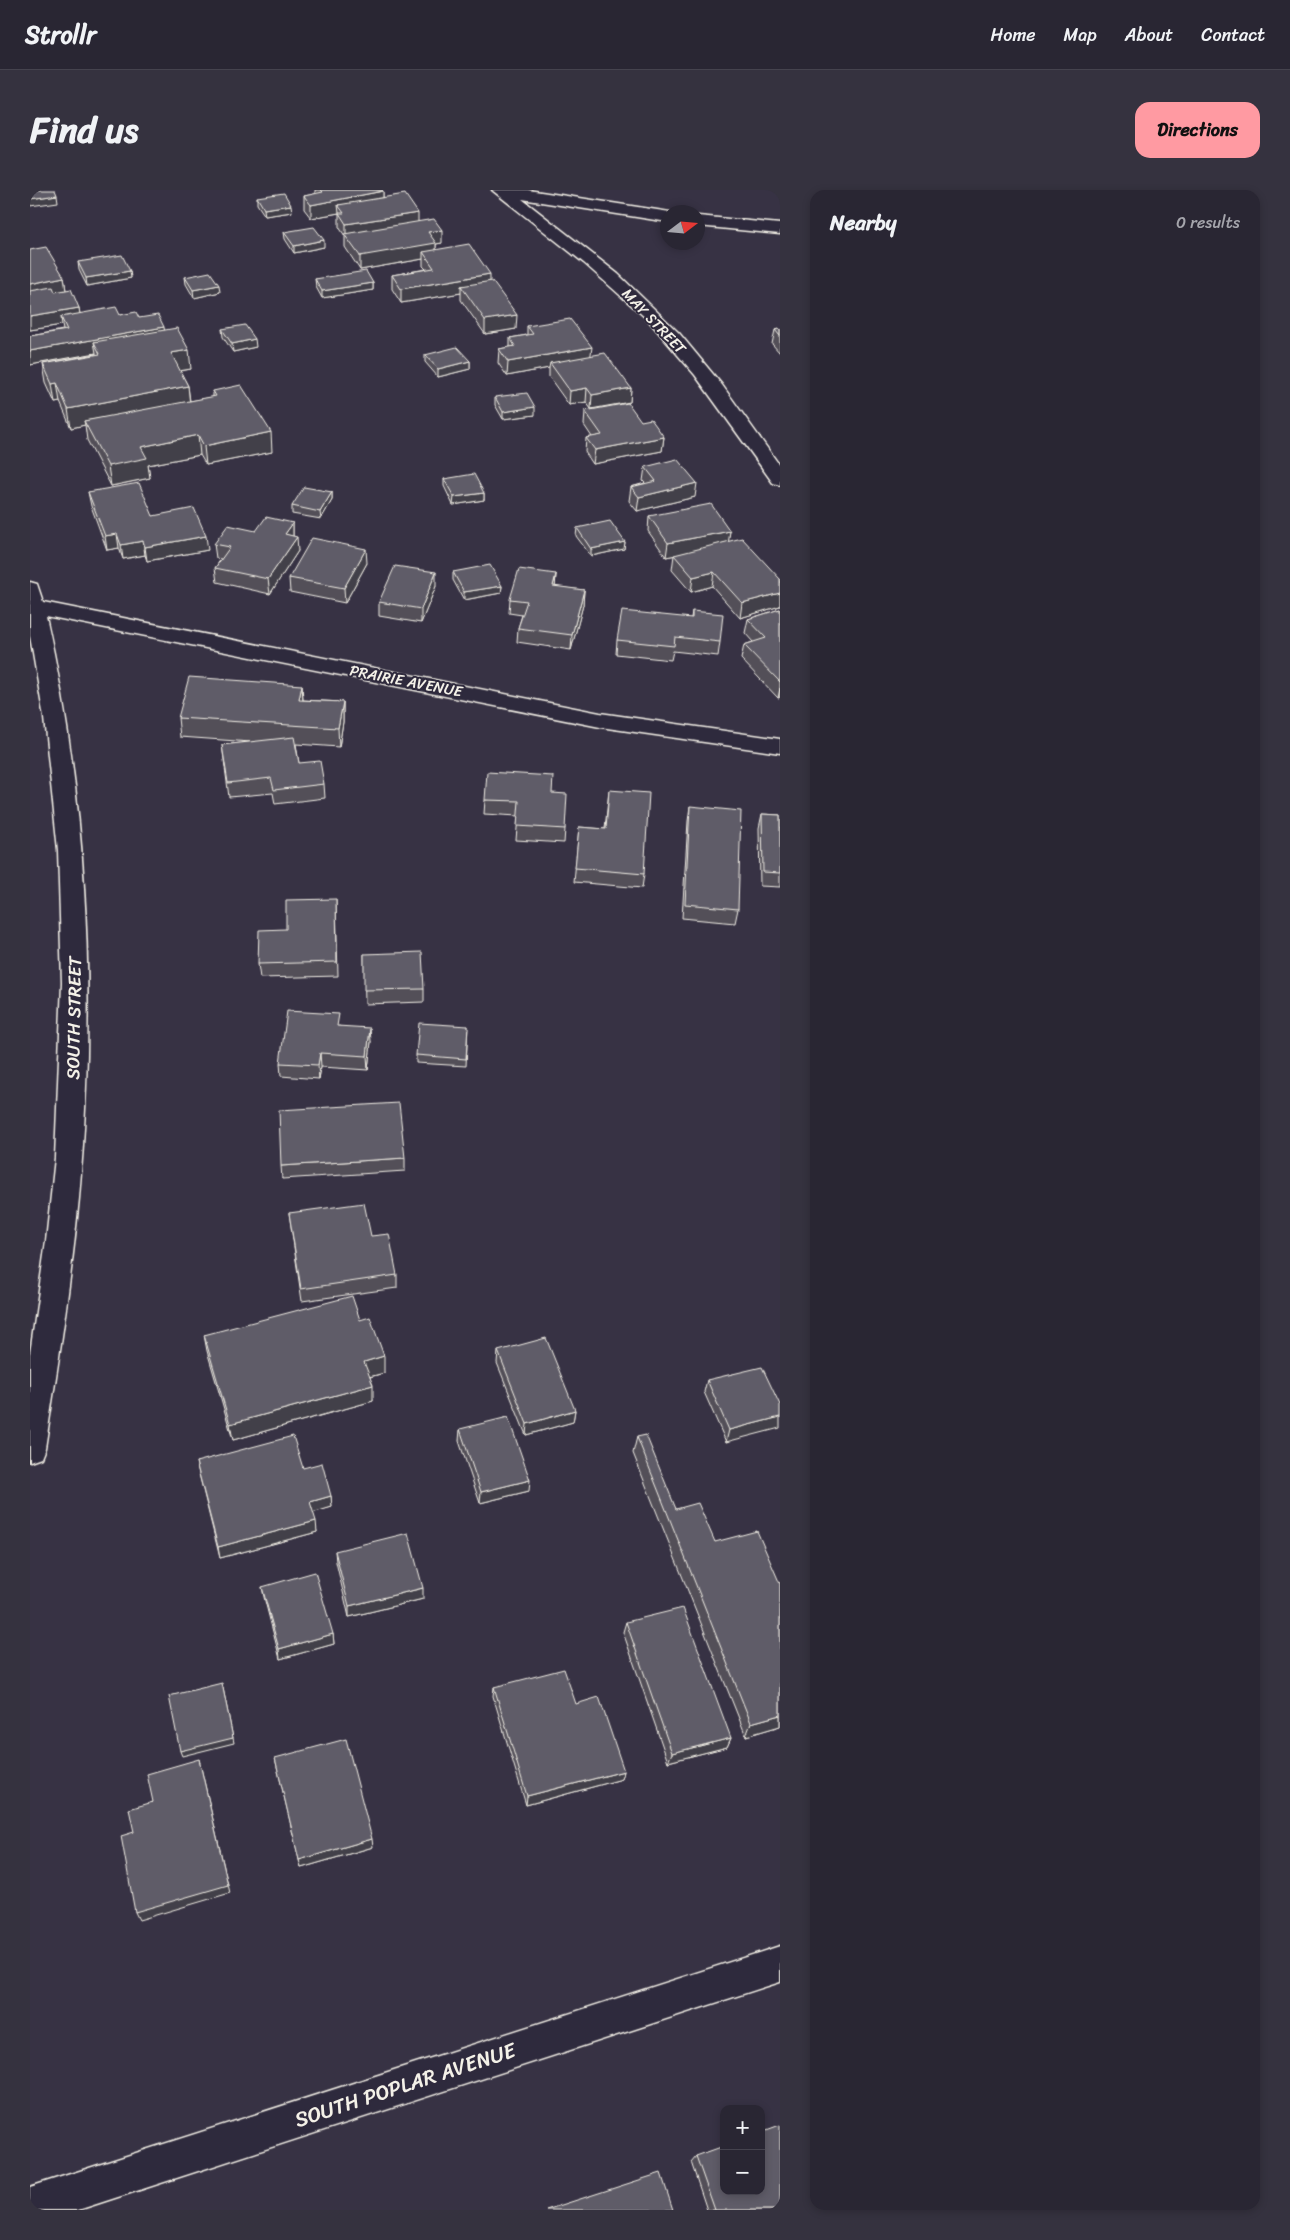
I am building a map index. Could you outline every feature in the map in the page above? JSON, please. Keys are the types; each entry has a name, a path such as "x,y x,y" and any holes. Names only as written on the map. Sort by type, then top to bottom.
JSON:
{"street":[{"path":"500,190 660,217"},
{"name":"MAY STREET","path":"500,190 600,268 647,310 721,394 780,479"},
{"path":"705,222 780,229"},
{"name":"PRAIRIE AVENUE","path":"32,597 600,720 780,746"},
{"name":"SOUTH STREET","path":"30,1448 53,1299 70,1127 76,953 69,823 57,725 32,597"},
{"name":"SOUTH POPLAR AVENUE","path":"30,2206 780,1964"}],"building":[{"path":"30,190 55,190 57,195 30,199"},
{"path":"321,190 383,191 311,205 304,196 323,192"},
{"path":"284,193 291,205 264,209 257,197"},
{"path":"405,194 418,213 346,224 339,213 344,213 338,205"},
{"path":"434,219 442,230 428,232 436,243 360,256 344,234"},
{"path":"314,227 324,240 294,246 284,232"},
{"path":"469,244 490,274 401,289 392,275 434,268 423,252"},
{"path":"46,247 64,277 30,284 30,250"},
{"path":"122,255 130,271 86,278 78,262"},
{"path":"366,271 373,283 322,291 315,279"},
{"path":"210,272 219,285 193,290 185,277"},
{"path":"492,281 517,315 485,320 461,286"},
{"path":"53,287 55,292 71,289 79,308 30,316 30,291"},
{"path":"116,307 120,315 136,312 139,318 158,315 164,327 30,351 30,336 67,330 61,317"},
{"path":"570,319 592,347 508,362 499,349 515,346 510,338 533,334 527,326"},
{"path":"245,325 255,339 232,344 222,329"},
{"path":"177,328 189,350 171,353 188,386 68,409 57,383 52,384 43,364 100,354 94,342"},
{"path":"780,329 780,336 775,330"},
{"path":"457,347 470,361 438,369 425,355"},
{"path":"605,353 631,388 592,395 587,388 570,391 550,363"},
{"path":"241,385 271,432 204,446 198,435 141,447 147,458 108,466 84,421 216,396 213,391"},
{"path":"527,393 535,407 503,412 495,397"},
{"path":"628,403 641,421 651,419 664,437 595,450 586,438 602,435 585,411"},
{"path":"677,459 697,483 639,497 631,487 656,481 645,467"},
{"path":"474,474 484,493 454,497 444,479"},
{"path":"139,483 153,516 194,508 206,536 145,547 143,541 121,545 117,534 105,536 88,492"},
{"path":"304,487 332,492 320,512 292,506"},
{"path":"711,504 730,531 668,543 649,516"},
{"path":"266,517 293,523 285,534 297,537 268,579 215,568 230,547 214,544 228,525 256,531"},
{"path":"610,521 625,542 591,549 577,528"},
{"path":"312,538 366,549 344,588 289,578"},
{"path":"742,538 780,579 780,593 742,603 714,572 693,577 674,555"},
{"path":"490,565 502,586 464,592 453,572"},
{"path":"395,566 436,572 421,609 379,602"},
{"path":"519,569 556,574 553,586 584,590 572,635 518,628 527,601 510,599"},
{"path":"780,609 780,682 744,645 766,638 748,619"},
{"path":"622,611 692,618 692,611 723,614 720,642 675,637 674,646 617,640"},
{"path":"189,677 302,685 299,700 343,702 338,728 178,718"},
{"path":"294,737 299,763 320,761 324,784 274,790 271,778 228,783 222,745"},
{"path":"487,772 553,776 552,793 567,794 565,829 517,826 519,801 485,800"},
{"path":"609,790 649,793 644,874 575,868 579,827 606,829"},
{"path":"690,806 741,811 738,909 685,904"},
{"path":"762,814 780,815 780,873 763,872"},
{"path":"336,899 337,962 258,964 259,930 286,929 286,900"},
{"path":"422,952 424,989 364,990 364,954"},
{"path":"287,1011 339,1014 337,1026 370,1028 367,1056 320,1053 318,1065 280,1063"},
{"path":"419,1023 468,1026 466,1059 416,1055"},
{"path":"399,1103 405,1158 281,1166 279,1110"},
{"path":"364,1203 371,1236 389,1234 397,1275 301,1289 289,1213"},
{"path":"352,1296 360,1320 370,1317 384,1356 364,1362 373,1385 230,1424 204,1335"},
{"path":"546,1338 575,1410 527,1424 498,1351"},
{"path":"762,1367 780,1405 780,1417 729,1430 707,1380"},
{"path":"508,1417 530,1480 481,1492 460,1429"},
{"path":"646,1435 676,1509 698,1503 715,1542 757,1531 780,1584 780,1715 751,1723 637,1437"},
{"path":"293,1436 303,1468 322,1463 331,1496 310,1502 316,1521 218,1547 196,1462"},
{"path":"408,1533 423,1588 349,1606 335,1551"},
{"path":"315,1572 333,1634 279,1649 262,1587"},
{"path":"683,1608 731,1738 672,1753 626,1622"},
{"path":"564,1669 576,1704 599,1697 624,1771 527,1796 494,1687"},
{"path":"222,1683 233,1738 180,1751 169,1696"},
{"path":"346,1739 372,1839 299,1860 275,1758"},
{"path":"199,1759 228,1885 135,1912 121,1836 134,1832 129,1809 153,1802 147,1774"},
{"path":"780,2125 780,2210 715,2210 696,2156 720,2147 720,2195 765,2195 765,2131"},
{"path":"661,2173 673,2210 546,2210"}]}
